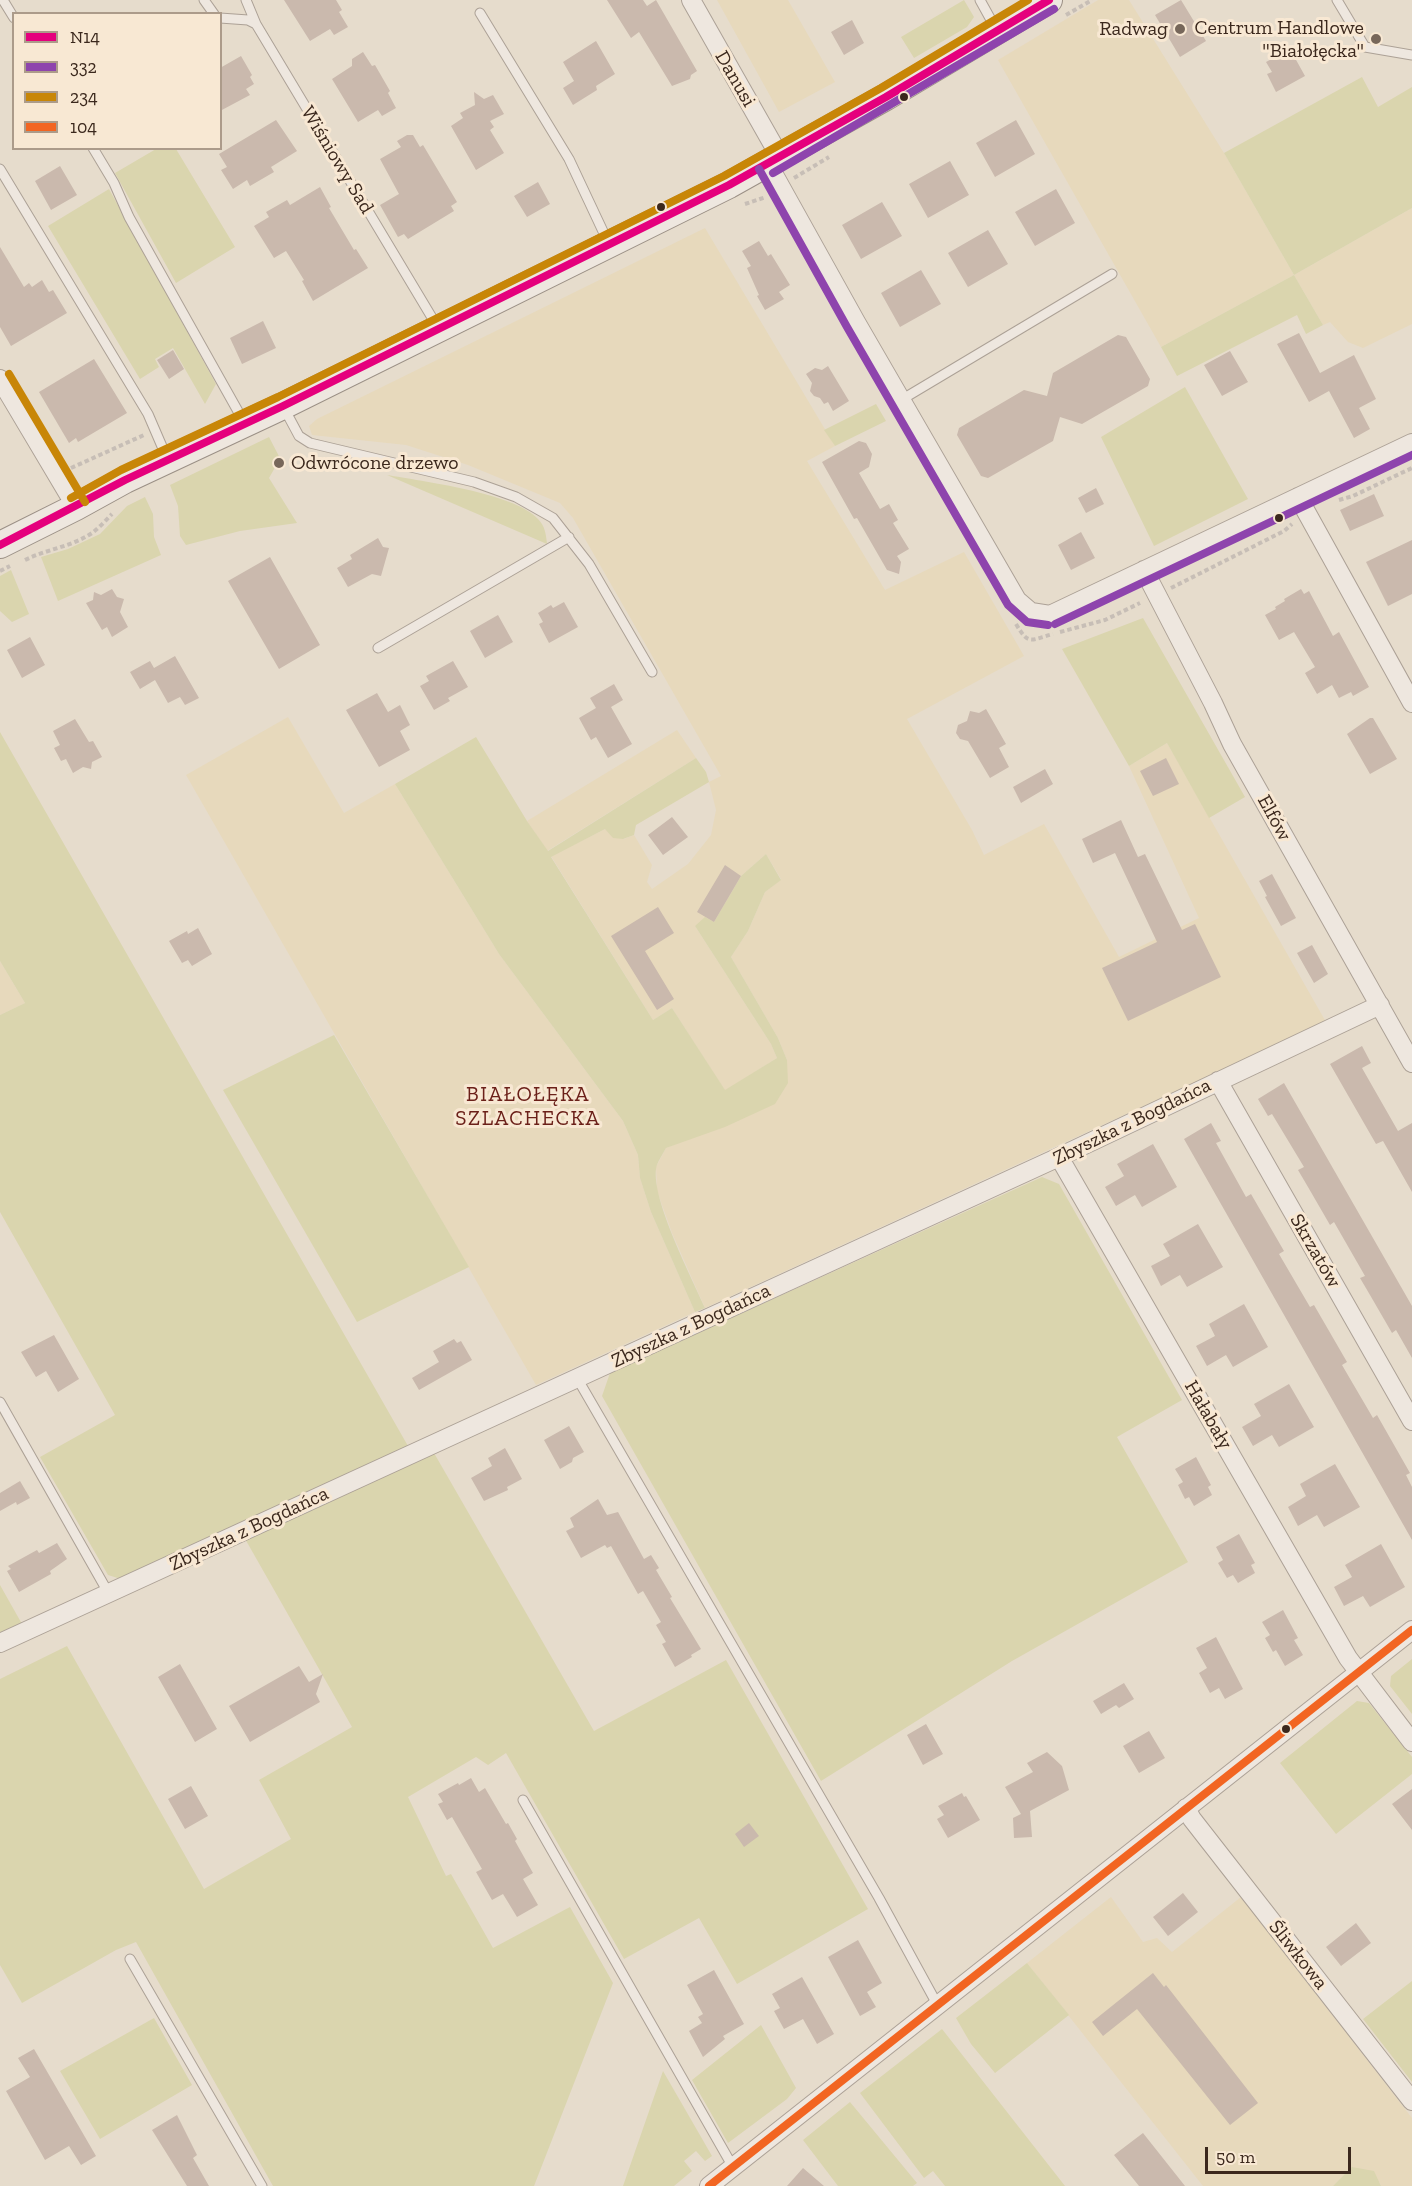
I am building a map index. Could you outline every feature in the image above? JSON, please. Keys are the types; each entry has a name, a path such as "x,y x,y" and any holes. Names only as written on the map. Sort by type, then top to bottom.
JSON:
{"street":[{"name":"Danusi","path":"690,0 901,400 1017,600 1031,612 1050,615 1144,570"},
{"path":"0,545 125,480 283,406 774,161 1049,0"},
{"path":"0,379 76,507"},
{"path":"1144,570 1412,443"},
{"path":"1298,496 1412,703"},
{"name":"Elfów","path":"1144,570 1213,702 1232,744 1412,1063"},
{"name":"Zbyszka z Bogdańca","path":"0,1642 1059,1157 1380,1005"},
{"name":"Skrzatów","path":"1218,1081 1412,1421"},
{"name":"Hałabały","path":"1059,1157 1358,1672 1412,1742"},
{"path":"708,2186 1412,1630"},
{"name":"Śliwkowa","path":"1186,1808 1192,1819 1412,2101"}],"lane":[{"path":"3,0 12,15"},
{"name":"Wiśniowy Sad","path":"246,0 256,24 438,328"},
{"path":"980,0 997,31"},
{"path":"1336,0 1365,46 1412,55"},
{"path":"480,14 569,159 609,244"},
{"path":"222,18 248,20 256,24"},
{"path":"94,150 114,183 129,217 245,424"},
{"path":"0,169 148,414 168,460"},
{"path":"901,400 1112,274"},
{"path":"283,406 299,436 310,443 474,482 516,497 553,518 589,564 652,672"},
{"path":"378,648 569,537"},
{"path":"578,1378 879,1898 937,2004"},
{"path":"0,1402 109,1594"},
{"path":"523,1800 733,2166"},
{"path":"130,1959 262,2186"}],"path":[{"path":"1013,619 1025,638 1029,640 1105,620 1284,531 1340,499 1353,496 1412,468"}],"shaded area":[{"path":"717,0 788,0 835,82 779,112"},
{"path":"964,0 974,17 967,27 914,58 901,37"},
{"path":"1098,0 1129,0 1224,153 1294,275 1161,347 998,60"},
{"path":"1362,77 1378,107 1412,87 1412,208 1294,275 1224,153"},
{"path":"154,150 177,150 235,247 176,283 115,173"},
{"path":"109,189 216,384 205,404 173,348 155,359 159,367 140,379 48,226"},
{"path":"1412,208 1412,324 1363,348 1348,342 1330,322 1323,325 1294,275"},
{"path":"705,228 835,446 807,461 885,590 964,552 1024,656 907,719 972,830 984,855 1044,824 1119,957 1199,918 1129,766 1167,743 1326,1022 705,1308 672,1233 657,1191 656,1167 666,1148 684,1140 787,1060 778,1038 731,957 748,931 765,892 781,879 766,854 741,876 714,922 695,926 771,1044 777,1058 725,1091 672,1008 653,1020 551,856 605,829 624,839 634,835 652,865 647,882 652,889 688,864 711,835 716,810 709,782 721,776 573,518 560,503 468,465 406,445 312,435 309,426 317,419"},
{"path":"1294,275 1323,325 1306,334 1297,315 1177,376 1161,347"},
{"path":"1185,387 1248,499 1154,546 1101,437"},
{"path":"876,404 886,421 835,446 824,430"},
{"path":"269,437 283,464 277,464 269,478 297,523 240,531 186,545 180,536 178,506 170,485"},
{"path":"387,475 467,490 509,502 538,519 545,530 547,544"},
{"path":"145,497 153,514 154,537 161,555 58,601 41,557 68,549 100,534 127,506"},
{"path":"11,570 29,614 12,622 0,611 0,576"},
{"path":"1143,618 1245,797 1209,818 1167,743 1129,766 1062,649"},
{"path":"288,717 344,813 395,784 499,954 623,1121 638,1155 640,1178 651,1212 695,1312 536,1385 186,775"},
{"path":"677,730 696,758 547,851 527,821"},
{"path":"0,732 408,1446 121,1579 108,1575 40,1457 115,1415 0,1212 0,1015 25,1003 0,961"},
{"path":"476,737 548,851 696,758 706,772 709,782 636,825 634,835 623,839 613,838 605,829 551,857 653,1020 672,1008 725,1090 777,1058 771,1044 695,926 705,917 714,922 741,876 766,854 781,880 765,892 748,931 731,957 778,1038 787,1060 788,1083 775,1104 725,1127 666,1148 656,1169 656,1183 666,1219 705,1308 695,1312 651,1212 640,1178 638,1155 623,1121 499,954 395,784"},
{"path":"0,961 25,1003 0,1015"},
{"path":"334,1035 469,1267 357,1322 223,1090"},
{"path":"1042,1177 1059,1184 1182,1400 1117,1437 1188,1562 1012,1661 821,1781 602,1396 610,1373"},
{"path":"434,1453 594,1731 726,1660 868,1909 737,1984 699,1918 624,1959 506,1753 488,1765 476,1757 408,1797 446,1876 451,1874 493,1948 570,1907 613,1983 534,2186 273,2186 136,1942 116,1950 22,2003 0,1965 0,1679 67,1646 204,1889 291,1839 259,1780 352,1727 244,1537"},
{"path":"0,1585 22,1624 0,1634"},
{"path":"1412,1659 1412,1714 1390,1686 1391,1676"},
{"path":"1357,1701 1369,1703 1412,1757 1412,1774 1336,1834 1280,1763"},
{"path":"1111,1897 1143,1942 1157,1938 1172,1952 1241,1897 1412,2118 1412,2186 1381,2186 1380,2183 1353,2167 1333,2186 1203,2186 1027,1963"},
{"path":"1027,1963 1069,2015 995,2073 971,2044 956,2018"},
{"path":"1412,1981 1412,2082 1363,2019"},
{"path":"154,2018 192,2085 100,2139 60,2071"},
{"path":"761,2025 796,2088 787,2099 728,2143 692,2080"},
{"path":"942,2029 1065,2186 945,2186 933,2171 924,2178 860,2093"},
{"path":"663,2071 712,2156 705,2161 696,2151 684,2161 692,2171 674,2186 623,2186"},
{"path":"850,2102 917,2183 913,2186 838,2186 803,2140"},
{"path":"1352,2167 1374,2171 1381,2186 1333,2186"}],"building":[{"path":"284,0 336,0 342,10 339,12 348,27 334,35 330,29 310,41"},
{"path":"607,0 643,0 647,6 656,0 697,71 691,75 690,79 672,86 639,32 631,38"},
{"path":"1181,0 1206,41 1180,57 1155,15"},
{"path":"852,20 864,43 844,55 831,32"},
{"path":"596,41 615,74 596,86 597,90 573,105 563,88 574,81 563,62"},
{"path":"1290,49 1305,76 1276,92 1267,74 1272,72 1266,62"},
{"path":"363,52 372,66 375,65 390,91 388,93 396,108 382,116 378,110 358,122 332,79 352,66 352,59"},
{"path":"241,56 252,75 250,77 254,84 246,89 250,95 222,110 222,67"},
{"path":"474,92 484,99 493,95 504,114 490,121 494,127 490,130 504,153 476,170 451,126 463,118 460,113 475,105"},
{"path":"276,120 297,151 271,167 274,172 250,186 247,180 233,189 221,170 227,167 219,154"},
{"path":"1016,120 1035,154 995,177 976,143"},
{"path":"407,135 413,135 420,147 423,145 457,202 451,206 454,211 408,239 404,234 398,237 380,205 399,194 380,159 401,147 397,141"},
{"path":"950,161 969,195 928,218 909,184"},
{"path":"60,166 77,195 51,210 35,181"},
{"path":"538,182 550,204 527,217 514,196"},
{"path":"320,187 331,207 329,208 354,250 356,249 368,268 313,301 302,281 304,280 286,251 274,258 254,226 269,217 266,212 287,200 290,205"},
{"path":"1056,189 1075,223 1035,246 1015,212"},
{"path":"882,202 902,236 861,259 842,225"},
{"path":"988,230 1008,264 968,287 948,253"},
{"path":"759,241 768,256 771,254 790,285 779,292 784,299 765,310 757,296 759,295 747,268 751,266 742,251"},
{"path":"0,247 24,287 29,283 32,287 42,280 49,292 53,290 67,313 11,346 0,327"},
{"path":"921,270 941,304 900,327 881,293"},
{"path":"263,321 276,348 242,364 230,338"},
{"path":"1299,333 1320,373 1354,355 1376,399 1359,408 1370,429 1354,438 1329,391 1309,402 1277,344"},
{"path":"1118,335 1126,337 1150,379 1148,386 1082,424 1060,417 1053,441 988,478 981,476 957,435 959,428 1024,390 1047,396 1053,373"},
{"path":"173,350 184,369 169,379 157,360"},
{"path":"1230,351 1248,382 1222,396 1204,365"},
{"path":"94,359 127,413 78,442 76,438 69,443 39,392"},
{"path":"828,366 849,401 833,411 828,402 824,404 810,391 812,383 806,374 815,368 822,370"},
{"path":"859,441 866,443 872,454 869,467 859,473 880,509 889,504 898,520 893,523 909,549 897,556 901,562 899,574 887,570 857,518 854,519 822,462"},
{"path":"1096,488 1104,504 1086,513 1078,498"},
{"path":"1374,494 1384,516 1350,531 1340,510"},
{"path":"1081,532 1095,558 1071,570 1058,545"},
{"path":"378,538 383,547 389,548 381,576 372,574 348,587 337,568 352,559 350,555"},
{"path":"1412,540 1412,594 1388,606 1366,562"},
{"path":"270,557 320,645 279,669 228,581"},
{"path":"112,589 117,597 124,599 120,612 128,627 112,637 107,627 102,630 86,603 93,600 94,592 101,595"},
{"path":"1301,589 1304,594 1309,591 1333,636 1339,632 1369,687 1353,696 1351,692 1339,698 1332,685 1317,694 1305,673 1315,667 1294,632 1279,640 1265,615 1276,609 1275,607 1285,601 1284,599"},
{"path":"564,602 578,627 549,643 539,624 543,622 538,613 551,605 553,608"},
{"path":"498,615 513,642 485,658 470,631"},
{"path":"30,637 45,665 22,678 7,650"},
{"path":"175,656 199,698 185,705 180,697 168,703 155,680 140,689 130,672 150,661 154,668"},
{"path":"453,661 468,687 448,698 450,701 434,710 420,686 429,681 426,676"},
{"path":"614,684 623,700 611,707 632,744 608,758 596,737 591,740 579,718 596,708 590,698"},
{"path":"377,693 388,712 400,705 410,725 400,731 410,750 379,767 346,710"},
{"path":"986,709 1006,744 999,748 1009,767 990,778 968,741 960,739 956,733 958,725 967,721 970,711 979,713"},
{"path":"1373,718 1397,759 1370,774 1347,734"},
{"path":"75,719 89,742 93,741 102,757 92,762 91,769 83,767 73,773 66,759 61,761 54,748 60,745 53,731"},
{"path":"1166,758 1179,784 1153,796 1140,771"},
{"path":"1045,769 1053,784 1021,803 1013,787"},
{"path":"672,817 688,837 663,855 648,835"},
{"path":"1121,820 1138,857 1145,854 1182,930 1195,924 1221,977 1128,1021 1102,968 1157,942 1115,853 1093,863 1082,839"},
{"path":"725,865 741,876 714,922 697,912"},
{"path":"1272,874 1296,918 1281,926 1259,881"},
{"path":"658,907 674,933 645,951 674,999 657,1010 611,936"},
{"path":"198,928 212,954 192,966 188,960 182,963 169,941"},
{"path":"1312,945 1328,974 1314,983 1297,953"},
{"path":"1362,1046 1371,1063 1362,1068 1398,1131 1412,1123 1412,1192 1383,1141 1376,1144 1330,1064"},
{"path":"1284,1083 1412,1306 1412,1358 1396,1330 1392,1333 1360,1278 1365,1276 1334,1222 1330,1225 1298,1170 1304,1167 1272,1114 1268,1116 1258,1099"},
{"path":"1211,1123 1221,1141 1216,1143 1246,1197 1251,1194 1284,1251 1279,1254 1310,1307 1314,1305 1347,1362 1342,1365 1373,1418 1377,1415 1410,1473 1406,1475 1412,1487 1412,1540 1184,1139"},
{"path":"1153,1144 1177,1187 1142,1207 1135,1195 1116,1206 1105,1187 1124,1176 1117,1164"},
{"path":"1198,1224 1223,1267 1187,1287 1180,1275 1161,1286 1151,1266 1170,1256 1163,1244"},
{"path":"1244,1304 1268,1347 1233,1367 1226,1355 1207,1366 1196,1346 1215,1336 1209,1324"},
{"path":"54,1335 79,1379 58,1392 46,1371 36,1377 21,1352"},
{"path":"454,1339 457,1343 461,1341 472,1360 419,1390 412,1378 439,1362 433,1351"},
{"path":"1289,1384 1314,1427 1279,1447 1272,1435 1253,1446 1242,1427 1261,1416 1254,1404"},
{"path":"569,1426 584,1452 560,1469 544,1440"},
{"path":"505,1448 522,1479 507,1487 508,1490 484,1501 471,1478 492,1466 488,1458"},
{"path":"1196,1457 1211,1485 1208,1487 1212,1495 1194,1506 1189,1497 1185,1499 1178,1485 1183,1482 1175,1469"},
{"path":"1335,1464 1360,1507 1324,1527 1317,1515 1298,1526 1288,1507 1306,1496 1300,1484"},
{"path":"20,1481 30,1498 17,1505 16,1502 0,1511 0,1493"},
{"path":"598,1499 607,1515 618,1512 644,1559 651,1555 659,1568 656,1570 672,1597 670,1598 701,1649 675,1667 662,1644 666,1642 656,1625 661,1622 643,1591 638,1594 611,1546 607,1548 605,1545 581,1558 566,1531 574,1527 570,1518"},
{"path":"1239,1534 1255,1563 1251,1565 1255,1573 1238,1583 1233,1575 1227,1578 1218,1563 1223,1560 1216,1547"},
{"path":"57,1543 67,1559 50,1571 51,1574 19,1592 7,1571 11,1569 8,1566 37,1550 39,1553"},
{"path":"1381,1544 1405,1587 1370,1607 1363,1596 1344,1606 1334,1587 1352,1577 1345,1565"},
{"path":"1283,1610 1298,1638 1294,1640 1303,1655 1285,1666 1276,1650 1273,1652 1265,1638 1270,1635 1262,1622"},
{"path":"1216,1637 1243,1689 1225,1699 1219,1688 1210,1693 1199,1673 1207,1668 1196,1648"},
{"path":"180,1664 217,1729 195,1742 158,1677"},
{"path":"299,1666 309,1682 323,1674 316,1694 320,1702 250,1742 229,1706"},
{"path":"1124,1683 1134,1699 1119,1708 1116,1705 1101,1714 1093,1701"},
{"path":"926,1724 943,1754 923,1765 907,1735"},
{"path":"1149,1731 1165,1758 1139,1773 1123,1746"},
{"path":"1047,1752 1062,1766 1069,1790 1030,1811 1032,1837 1014,1838 1013,1818 1021,1814 1005,1787 1033,1772 1027,1763"},
{"path":"471,1778 479,1792 485,1788 506,1824 508,1823 533,1873 523,1879 538,1905 517,1917 503,1894 492,1900 476,1872 482,1869 452,1817 447,1820 438,1804 443,1802 438,1794"},
{"path":"191,1786 208,1816 185,1829 168,1799"},
{"path":"1412,1789 1412,1830 1392,1804"},
{"path":"962,1793 980,1820 948,1838 937,1819 944,1815 938,1806"},
{"path":"749,1823 759,1836 744,1847 735,1834"},
{"path":"1183,1893 1198,1912 1168,1936 1153,1917"},
{"path":"1356,1923 1371,1943 1341,1966 1326,1947"},
{"path":"858,1940 882,1983 867,1992 876,2007 860,2016 828,1957"},
{"path":"714,1970 744,2024 723,2036 725,2039 703,2057 689,2031 702,2023 698,2017 703,2014 687,1985"},
{"path":"1153,1973 1164,1987 1166,1985 1258,2103 1230,2125 1137,2009 1103,2036 1092,2022"},
{"path":"802,1977 834,2034 817,2044 803,2019 784,2029 774,2011 780,2008 772,1994"},
{"path":"34,2049 96,2156 81,2165 69,2146 45,2160 6,2091 30,2077 18,2058"},
{"path":"177,2115 197,2155 193,2158 209,2186 187,2186 152,2130"},
{"path":"1143,2133 1185,2186 1139,2186 1114,2155"},
{"path":"803,2168 824,2186 787,2186"}],"transit line":[{"name":"234","path":"71,498 121,470 278,397 724,176 881,88 1028,0"},
{"name":"N14","path":"0,545 125,480 283,406 729,185 886,97 1049,0"},
{"name":"332","path":"773,173 1054,9"},
{"name":"332","path":"759,169 847,327 1008,605 1027,622 1048,625"},
{"name":"234","path":"9,374 85,502"},
{"name":"332","path":"1055,624 1412,455"},
{"name":"104","path":"709,2186 1412,1630"}],"place":[{"name":"Radwag","path":"1180,29"},
{"name":"Centrum Handlowe \"Białołęcka\"","path":"1376,39"},
{"name":"Odwrócone drzewo","path":"279,463"}],"district":[{"name":"BIAŁOŁĘKA SZLACHECKA","path":"528,1107"}]}
